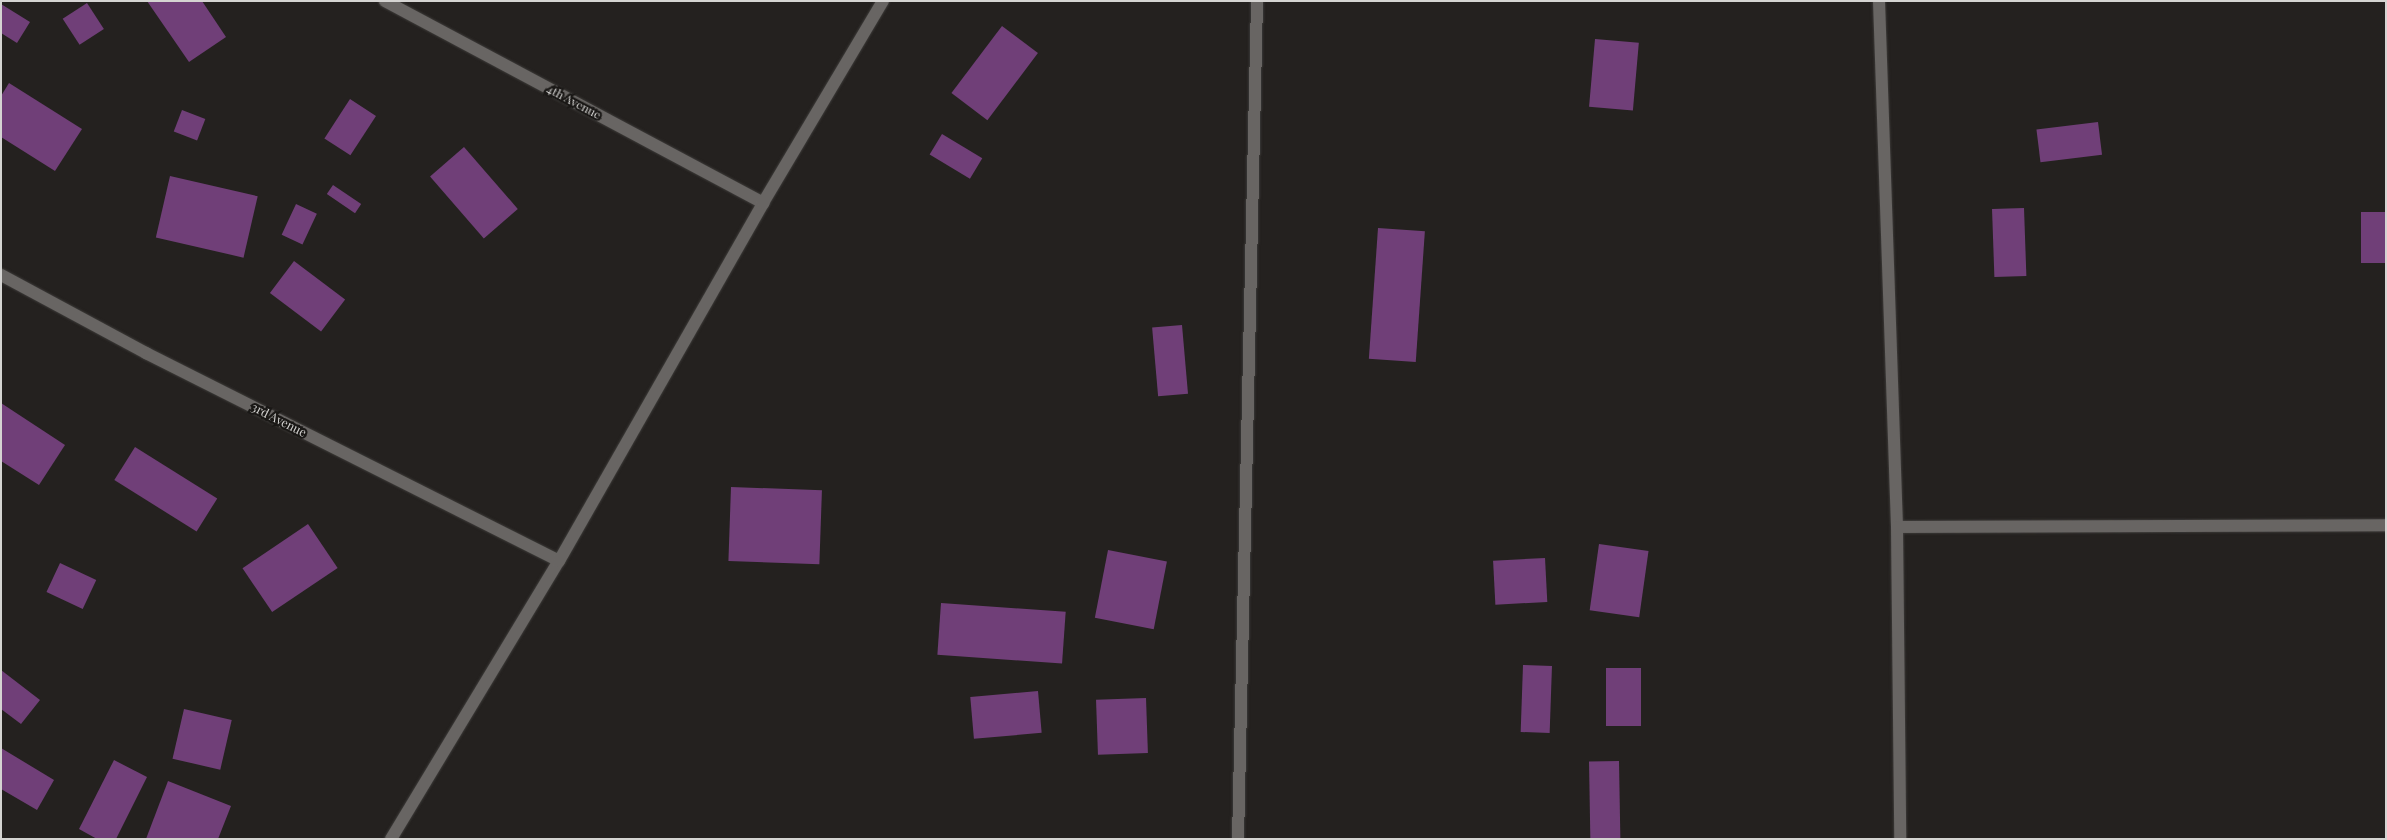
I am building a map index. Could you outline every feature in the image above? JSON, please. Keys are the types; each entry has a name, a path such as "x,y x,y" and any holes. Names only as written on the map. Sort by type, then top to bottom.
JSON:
{"street":[{"name":"4th Avenue","path":"385,1 763,203"},
{"path":"391,839 559,561 763,203 883,1"},
{"path":"1238,839 1257,1"},
{"path":"1879,1 1897,527 1900,839"},
{"name":"3rd Avenue","path":"1,275 146,353 559,561"},
{"path":"1897,527 2386,525"}],"building":[{"path":"147,1 202,1 226,37 189,62"},
{"path":"87,3 104,29 80,45 63,19"},
{"path":"1,4 30,22 17,43 1,33"},
{"path":"1002,26 1038,53 987,120 951,93"},
{"path":"1595,39 1639,43 1633,111 1589,107"},
{"path":"9,83 82,129 55,171 1,137 1,96"},
{"path":"350,99 376,116 350,155 324,138"},
{"path":"182,110 205,119 197,140 174,131"},
{"path":"2098,122 2102,155 2040,162 2036,130"},
{"path":"942,134 982,158 970,179 930,155"},
{"path":"464,147 518,209 484,238 430,177"},
{"path":"170,176 258,196 244,258 156,237"},
{"path":"333,185 361,204 355,213 327,194"},
{"path":"296,204 317,214 302,245 282,235"},
{"path":"2024,208 2026,276 1994,277 1992,209"},
{"path":"2361,212 2386,212 2386,263 2361,263"},
{"path":"1378,228 1425,231 1416,362 1369,359"},
{"path":"294,261 345,300 321,331 270,293"},
{"path":"1182,325 1188,394 1158,396 1152,328"},
{"path":"1,403 65,445 39,485 1,461"},
{"path":"135,447 217,498 197,531 114,480"},
{"path":"731,487 822,490 819,564 728,561"},
{"path":"308,524 338,568 272,612 243,568"},
{"path":"1599,544 1649,551 1639,617 1590,610"},
{"path":"1108,550 1167,561 1154,629 1095,618"},
{"path":"1545,558 1547,602 1495,605 1493,561"},
{"path":"60,563 96,580 83,609 46,592"},
{"path":"941,603 1066,612 1062,664 937,655"},
{"path":"1523,665 1552,666 1550,733 1521,732"},
{"path":"1606,668 1641,668 1641,726 1606,726"},
{"path":"1,670 40,700 21,724 1,709"},
{"path":"1038,691 1042,733 974,739 970,697"},
{"path":"1146,698 1148,753 1098,755 1096,700"},
{"path":"184,709 232,720 220,770 173,759"},
{"path":"1,748 54,780 37,810 1,789"},
{"path":"114,760 147,777 116,839 97,839 79,829"},
{"path":"1619,761 1620,839 1590,839 1589,762"},
{"path":"168,781 231,806 218,839 146,839"}]}
